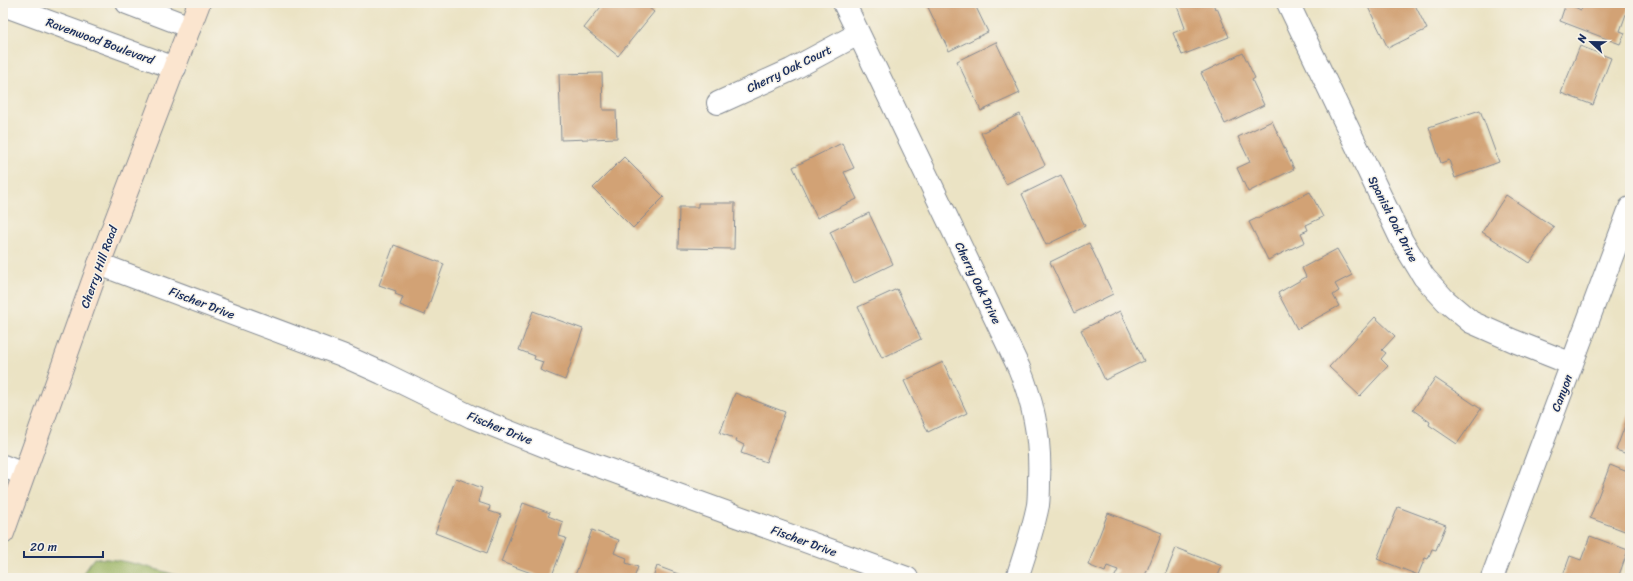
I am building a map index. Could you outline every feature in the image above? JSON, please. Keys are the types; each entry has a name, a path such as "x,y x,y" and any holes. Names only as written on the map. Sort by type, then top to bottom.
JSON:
{"main road":[{"name":"Cherry Hill Road","path":"3,533 100,264 199,3"}],"street":[{"path":"127,3 190,27"},
{"name":"Cherry Oak Drive","path":"844,3 1028,389 1034,412 1040,460 1038,503 1028,545 1016,578"},
{"name":"Spanish Oak Drive","path":"1288,3 1402,241 1424,277 1446,301 1472,322 1514,341 1572,364"},
{"name":"Ravenwood Boulevard","path":"3,5 175,68"},
{"name":"Cherry Oak Court","path":"718,103 791,70 858,34"},
{"name":"Canyon","path":"1492,578 1630,208"},
{"name":"Fischer Drive","path":"100,264 342,356 382,373 472,417 560,452 907,578"},
{"path":"3,466 23,474"}],"green space":[{"path":"94,558 129,562 185,578 79,578"}],"building":[{"path":"604,3 643,3 654,12 618,56 584,28"},
{"path":"926,3 974,3 988,32 949,51"},
{"path":"1176,3 1213,3 1215,9 1217,8 1229,37 1182,55 1173,33 1185,28"},
{"path":"1366,3 1414,3 1427,29 1388,48"},
{"path":"1566,3 1581,10 1584,3 1630,3 1620,31 1625,33 1620,44 1560,21"},
{"path":"996,42 1020,93 981,111 957,61"},
{"path":"1580,46 1611,58 1593,105 1561,93"},
{"path":"1243,53 1255,78 1252,80 1264,105 1225,124 1201,73"},
{"path":"602,73 603,110 616,110 617,138 561,140 559,74"},
{"path":"1480,110 1499,162 1455,178 1449,160 1441,163 1429,127"},
{"path":"1020,114 1045,165 1006,184 981,133"},
{"path":"1272,121 1294,169 1248,192 1237,168 1250,162 1238,137"},
{"path":"842,143 854,168 844,172 857,199 817,218 793,167"},
{"path":"624,157 664,197 633,228 593,188"},
{"path":"1061,175 1085,226 1046,245 1022,194"},
{"path":"1310,192 1323,217 1306,225 1308,230 1301,233 1305,242 1268,260 1249,222"},
{"path":"1506,195 1554,227 1530,263 1482,232"},
{"path":"698,203 735,203 734,249 678,248 679,207 698,207"},
{"path":"869,213 893,264 854,283 830,232"},
{"path":"1089,243 1113,294 1074,313 1050,262"},
{"path":"394,245 444,264 425,315 400,305 403,297 395,294 396,291 379,285"},
{"path":"1337,249 1352,275 1335,284 1339,291 1333,295 1339,306 1297,329 1278,293 1306,277 1302,268"},
{"path":"897,289 921,339 882,358 858,307"},
{"path":"533,311 583,329 565,380 540,370 543,362 534,359 535,356 519,350"},
{"path":"1120,311 1144,361 1105,380 1081,330"},
{"path":"1375,317 1395,336 1382,350 1386,353 1381,359 1388,366 1360,396 1329,367"},
{"path":"943,362 967,413 928,432 904,381"},
{"path":"1435,378 1481,409 1457,444 1429,425 1430,422 1413,410"},
{"path":"735,393 785,412 766,462 741,453 744,445 736,441 737,439 720,433"},
{"path":"1630,412 1630,455 1616,450"},
{"path":"1610,465 1630,473 1630,533 1590,518"},
{"path":"456,478 482,488 478,502 490,506 489,511 501,515 487,553 435,533"},
{"path":"523,503 550,513 548,516 563,522 559,536 566,538 551,578 545,578 501,562"},
{"path":"1398,507 1446,525 1436,550 1432,549 1428,559 1425,558 1418,575 1377,559"},
{"path":"1108,513 1162,533 1144,578 1114,578 1118,570 1107,566 1105,572 1088,565"},
{"path":"592,530 619,540 614,553 627,558 626,563 638,567 634,578 574,578"},
{"path":"1590,536 1628,550 1618,578 1562,578 1570,556 1581,560"},
{"path":"1176,548 1222,566 1217,578 1164,578"},
{"path":"657,566 689,578 653,578"}]}
